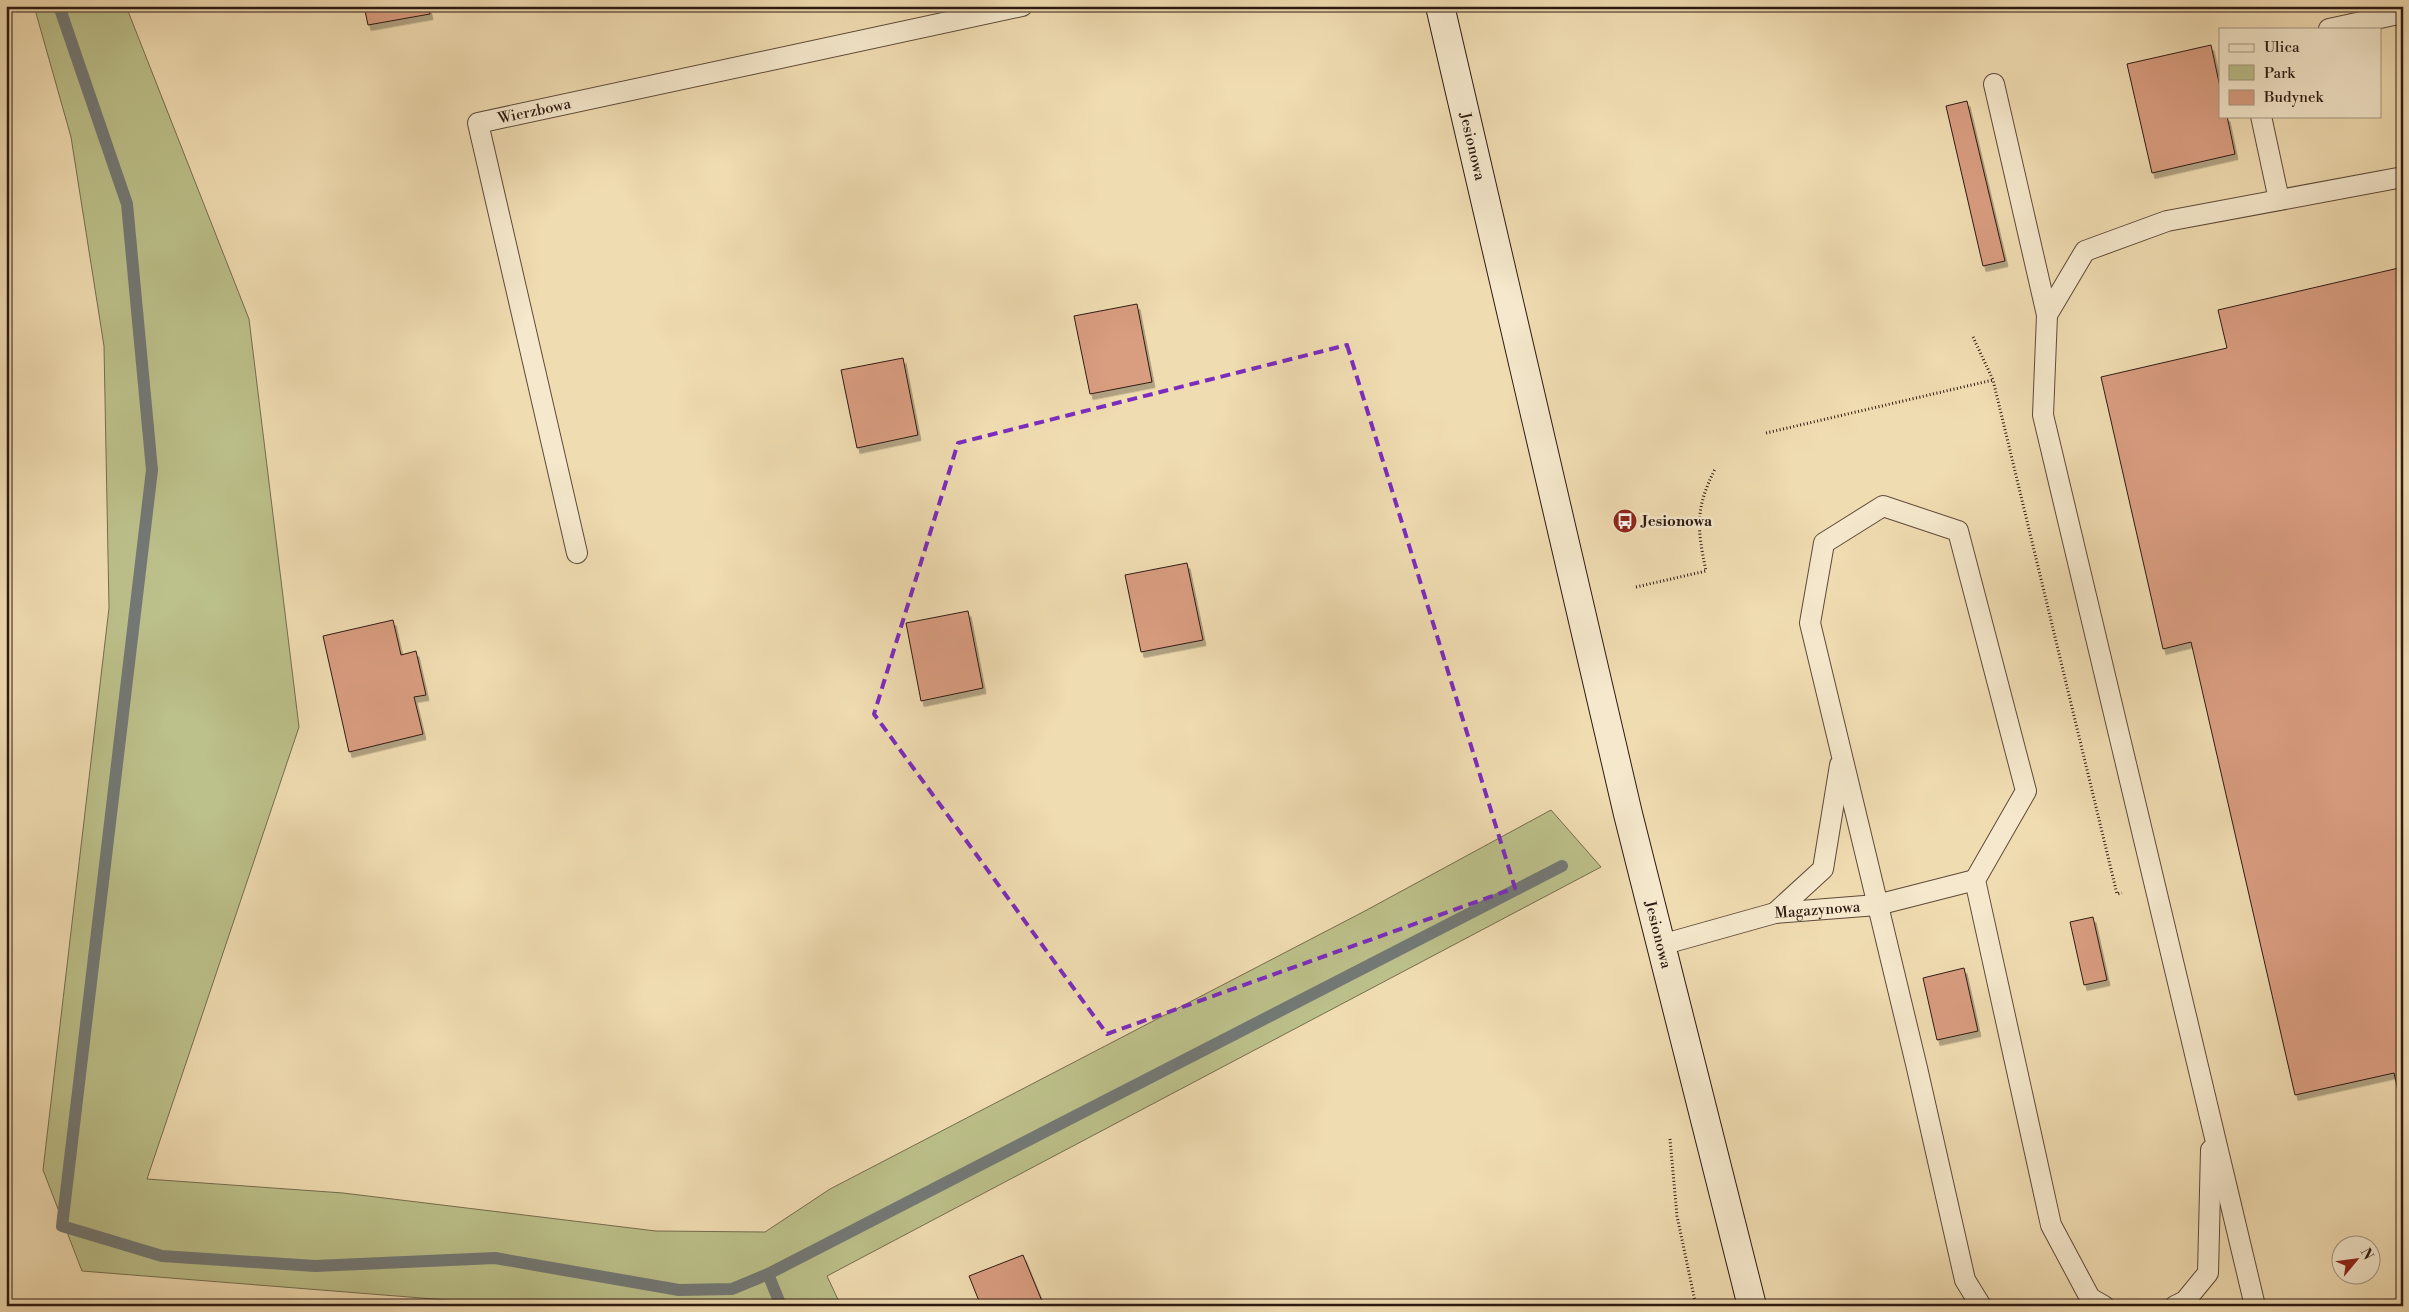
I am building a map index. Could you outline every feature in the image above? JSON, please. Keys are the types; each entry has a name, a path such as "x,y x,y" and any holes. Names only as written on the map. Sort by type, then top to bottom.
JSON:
{"street":[{"name":"Jesionowa","path":"1440,6 1626,805 1752,1306"}],"lane":[{"name":"Wierzbowa","path":"577,553 478,122 1022,6"},
{"path":"2334,28 2403,14"},
{"path":"1994,84 2047,315 2043,415 2255,1306"},
{"path":"2261,118 2278,200"},
{"path":"2047,315 2085,251 2167,221 2403,177"},
{"path":"1981,1306 1965,1280 1810,623 1824,543 1883,506 1958,531 2026,791 1974,880 2051,1225 2090,1298 2104,1306"},
{"path":"1775,913 1823,869 1842,756"},
{"name":"Magazynowa","path":"1661,945 1775,913 1877,905 1974,880"},
{"path":"2174,1306 2185,1301 2208,1273 2211,1120"}],"path":[{"path":"1973,337 1993,380 2117,894 2155,887"},
{"path":"1766,433 1993,380"},
{"path":"1636,587 1706,571 1698,524 1705,489 1716,469"}],"highlighted area":[{"path":"1347,345 1515,888 1107,1034 874,714 958,443"}],"green space":[{"path":"34,6 126,6 249,319 299,727 147,1179 343,1193 656,1231 765,1232 830,1189 1363,912 1551,810 1601,867 827,1276 841,1306 522,1306 82,1271 43,1170 109,608 104,346 71,137"}],"building":[{"path":"364,6 428,6 430,14 368,25"},
{"path":"2211,45 2219,82 2219,118 2227,118 2235,154 2152,173 2127,64"},
{"path":"1967,101 2005,261 1983,266 1946,106"},
{"path":"2403,267 2403,1112 2394,1073 2295,1095 2191,642 2163,649 2101,377 2227,348 2218,310"},
{"path":"1137,304 1152,382 1090,394 1074,316"},
{"path":"903,358 918,435 857,448 841,370"},
{"path":"1187,563 1203,640 1141,652 1125,575"},
{"path":"968,611 983,688 921,701 906,623"},
{"path":"393,620 401,655 416,651 426,695 414,697 423,734 349,752 323,636"},
{"path":"2093,917 2107,980 2084,985 2070,922"},
{"path":"1964,968 1978,1031 1937,1040 1923,978"},
{"path":"1023,1255 1044,1306 981,1306 969,1276"}],"waterway":[{"path":"59,6 127,204 152,470 62,1226 162,1256 315,1266 495,1258 679,1290 732,1289 768,1274 1562,866"},
{"path":"768,1274 781,1306"}],"place":[{"name":"Jesionowa","path":"1625,521"}]}
